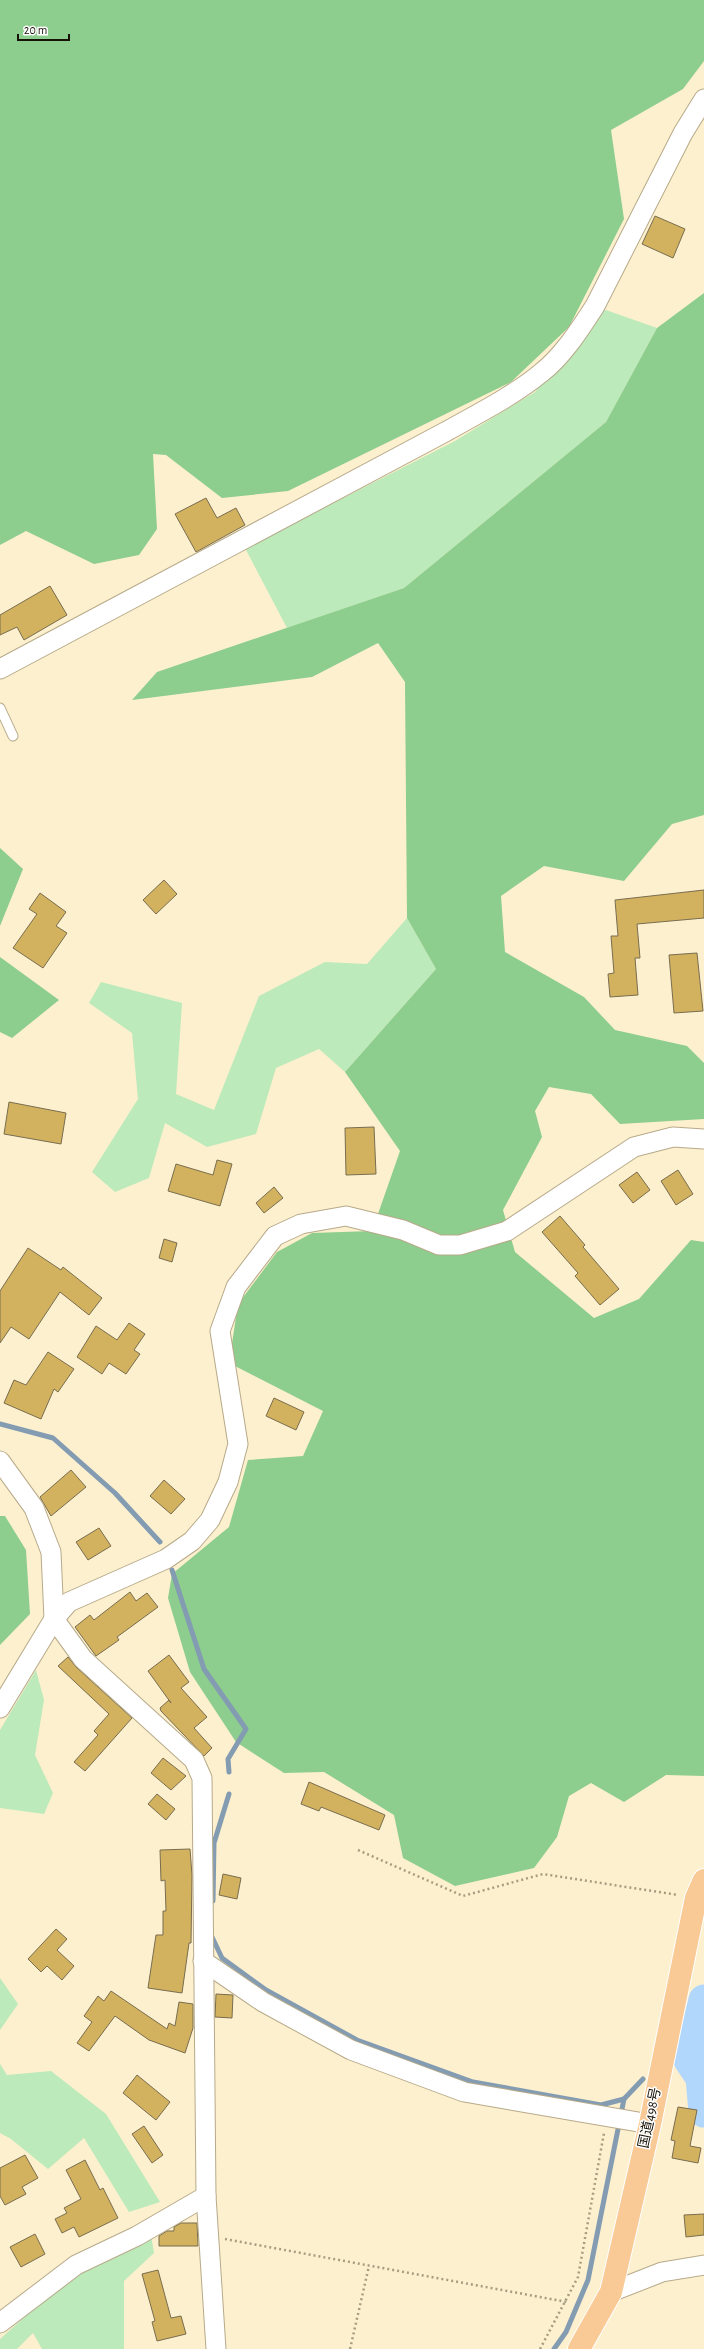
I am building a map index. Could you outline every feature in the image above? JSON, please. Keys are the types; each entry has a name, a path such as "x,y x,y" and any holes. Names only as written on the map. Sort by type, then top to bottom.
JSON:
{"highway":[{"name":"国道498号","path":"579,2349 611,2292 640,2122 700,1889"}],"street":[{"path":"0,669 448,431 516,392 542,372 578,332 595,306 683,133 704,99"},
{"path":"0,1708 54,1619 69,1602 166,1559 192,1541 210,1520 228,1482 238,1444 220,1331 236,1287 275,1236 301,1224 346,1216 403,1230 439,1245 460,1245 507,1230 634,1146 673,1137 704,1139"},
{"path":"0,1461 34,1508 51,1552 54,1619 83,1659 194,1760 202,1778 206,2196 216,2349"},
{"path":"203,1961 263,2002 351,2050 464,2092 640,2122"},
{"path":"0,2323 76,2265 137,2236 206,2196"},
{"path":"611,2292 662,2272 704,2265"}],"lane":[{"path":"0,708 13,736"}],"path":[{"path":"358,1850 463,1896 543,1874 700,1889"},
{"path":"540,2349 567,2302 578,2277 607,2117"},
{"path":"209,2236 567,2302"},
{"path":"350,2349 369,2266"}],"green space":[{"path":"0,0 704,0 704,61 683,89 611,130 624,219 569,327 511,382 288,491 222,498 166,455 153,454 157,529 139,555 94,564 26,531 0,545"},
{"path":"704,293 704,815 672,824 624,881 544,866 501,896 505,952 584,997 615,1030 687,1046 704,1063 704,1119 620,1124 591,1094 549,1087 535,1111 542,1137 503,1210 515,1252 594,1318 639,1299 691,1240 704,1242 704,1776 666,1775 624,1802 591,1783 569,1796 557,1837 534,1868 455,1886 403,1858 394,1815 324,1772 284,1773 236,1742 190,1672 168,1598 172,1574 229,1527 248,1460 303,1456 323,1411 229,1363 238,1304 277,1252 312,1233 372,1231 400,1151 345,1072 436,969 407,918 405,682 378,643 312,677 132,700 157,672 404,588 606,422 657,328"},
{"path":"603,309 657,328 606,422 404,588 287,628 245,548 455,441 535,392"},
{"path":"0,848 23,869 0,926"},
{"path":"407,918 436,969 345,1072 319,1049 276,1068 256,1134 207,1147 165,1123 149,1178 115,1192 92,1172 138,1099 132,1033 89,1003 101,982 182,1003 176,1094 214,1110 259,996 325,962 367,964"},
{"path":"0,957 59,1000 12,1038 0,1032"},
{"path":"0,1516 5,1516 26,1550 30,1614 0,1645"},
{"path":"36,1670 44,1700 35,1755 53,1793 44,1814 0,1808 0,1730"},
{"path":"0,1978 18,2004 0,2030"},
{"path":"0,2064 7,2075 51,2071 106,2114 160,2202 129,2212 84,2138 48,2169 11,2139 0,2133"},
{"path":"151,2235 154,2253 124,2281 124,2349 42,2349 33,2333 17,2349 0,2349 0,2339 75,2272"}],"building":[{"path":"655,216 685,229 673,258 642,244"},
{"path":"206,498 217,518 236,508 245,525 196,552 175,514"},
{"path":"50,586 67,615 24,640 17,627 0,635 0,615"},
{"path":"164,880 177,894 156,914 143,900"},
{"path":"704,890 704,918 637,924 640,958 635,958 638,995 610,997 608,974 614,973 611,936 618,936 615,900"},
{"path":"40,893 66,912 56,926 67,933 43,968 13,948 37,914 29,909"},
{"path":"697,953 703,1011 674,1013 669,955"},
{"path":"9,1102 66,1113 61,1144 4,1134"},
{"path":"374,1127 376,1174 346,1175 345,1128"},
{"path":"217,1160 232,1164 220,1206 168,1191 176,1164 213,1175"},
{"path":"678,1170 693,1194 676,1205 661,1181"},
{"path":"637,1172 650,1190 633,1203 619,1185"},
{"path":"274,1187 283,1198 264,1213 256,1203"},
{"path":"560,1216 585,1245 583,1247 619,1289 600,1305 575,1276 578,1273 542,1232"},
{"path":"164,1239 177,1243 172,1262 159,1258"},
{"path":"28,1248 61,1270 63,1267 102,1298 89,1315 60,1292 29,1339 11,1327 0,1343 0,1291"},
{"path":"129,1323 145,1334 134,1350 140,1354 126,1374 109,1363 102,1374 77,1357 96,1326 117,1340"},
{"path":"48,1352 74,1369 58,1392 54,1389 41,1419 4,1403 14,1380 26,1385"},
{"path":"274,1398 304,1412 296,1430 266,1416"},
{"path":"71,1470 86,1487 51,1516 40,1497"},
{"path":"164,1480 185,1499 171,1514 150,1496"},
{"path":"99,1528 111,1546 88,1560 76,1542"},
{"path":"130,1592 136,1601 147,1593 158,1607 117,1637 119,1640 96,1656 75,1627 90,1615 94,1620"},
{"path":"169,1655 189,1682 181,1688 207,1717 194,1728 212,1748 204,1756 161,1711 160,1708 169,1700 148,1671"},
{"path":"68,1657 76,1667 132,1718 85,1771 74,1762 98,1735 94,1731 109,1714 58,1666"},
{"path":"163,1758 186,1776 171,1790 151,1773"},
{"path":"309,1782 385,1815 379,1830 321,1807 319,1811 301,1804"},
{"path":"157,1794 175,1809 166,1820 148,1804"},
{"path":"190,1849 192,1875 191,1943 189,1943 182,1993 148,1988 156,1935 163,1935 163,1911 166,1911 165,1880 161,1881 160,1850"},
{"path":"223,1874 241,1878 237,1899 219,1895"},
{"path":"56,1929 67,1939 57,1950 74,1966 62,1980 47,1966 41,1972 28,1959"},
{"path":"111,1991 167,2029 169,2023 175,2026 179,2002 193,2004 193,2028 185,2053 149,2040 115,2016 89,2051 77,2043 92,2022 84,2016 98,1996 104,2001"},
{"path":"216,1994 233,1995 232,2018 215,2017"},
{"path":"137,2075 170,2102 156,2120 123,2093"},
{"path":"678,2107 697,2110 690,2146 701,2148 698,2163 672,2158 675,2141 671,2140"},
{"path":"144,2126 163,2155 152,2163 132,2134"},
{"path":"25,2155 38,2178 22,2187 26,2194 5,2205 0,2196 0,2168"},
{"path":"85,2160 100,2190 103,2188 118,2218 79,2237 74,2227 62,2233 55,2219 67,2213 64,2208 81,2199 66,2170"},
{"path":"704,2214 704,2235 686,2237 684,2215"},
{"path":"181,2223 197,2223 198,2246 159,2246 159,2236 167,2231 174,2231 174,2227"},
{"path":"35,2234 45,2254 21,2267 10,2247"},
{"path":"158,2270 171,2318 181,2316 186,2334 157,2341 152,2322 155,2321 142,2274"}],"waterway":[{"path":"0,1424 53,1438 115,1493 160,1542"},
{"path":"172,1570 204,1669 246,1729 228,1759 229,1772"},
{"path":"213,1901 214,1843 229,1794"},
{"path":"212,1937 222,1958 266,1990 357,2040 473,2082 601,2105 624,2099 643,2079"},
{"path":"704,2000 689,2060 701,2078 704,2112"},
{"path":"554,2349 566,2332 588,2280 624,2099"}]}
